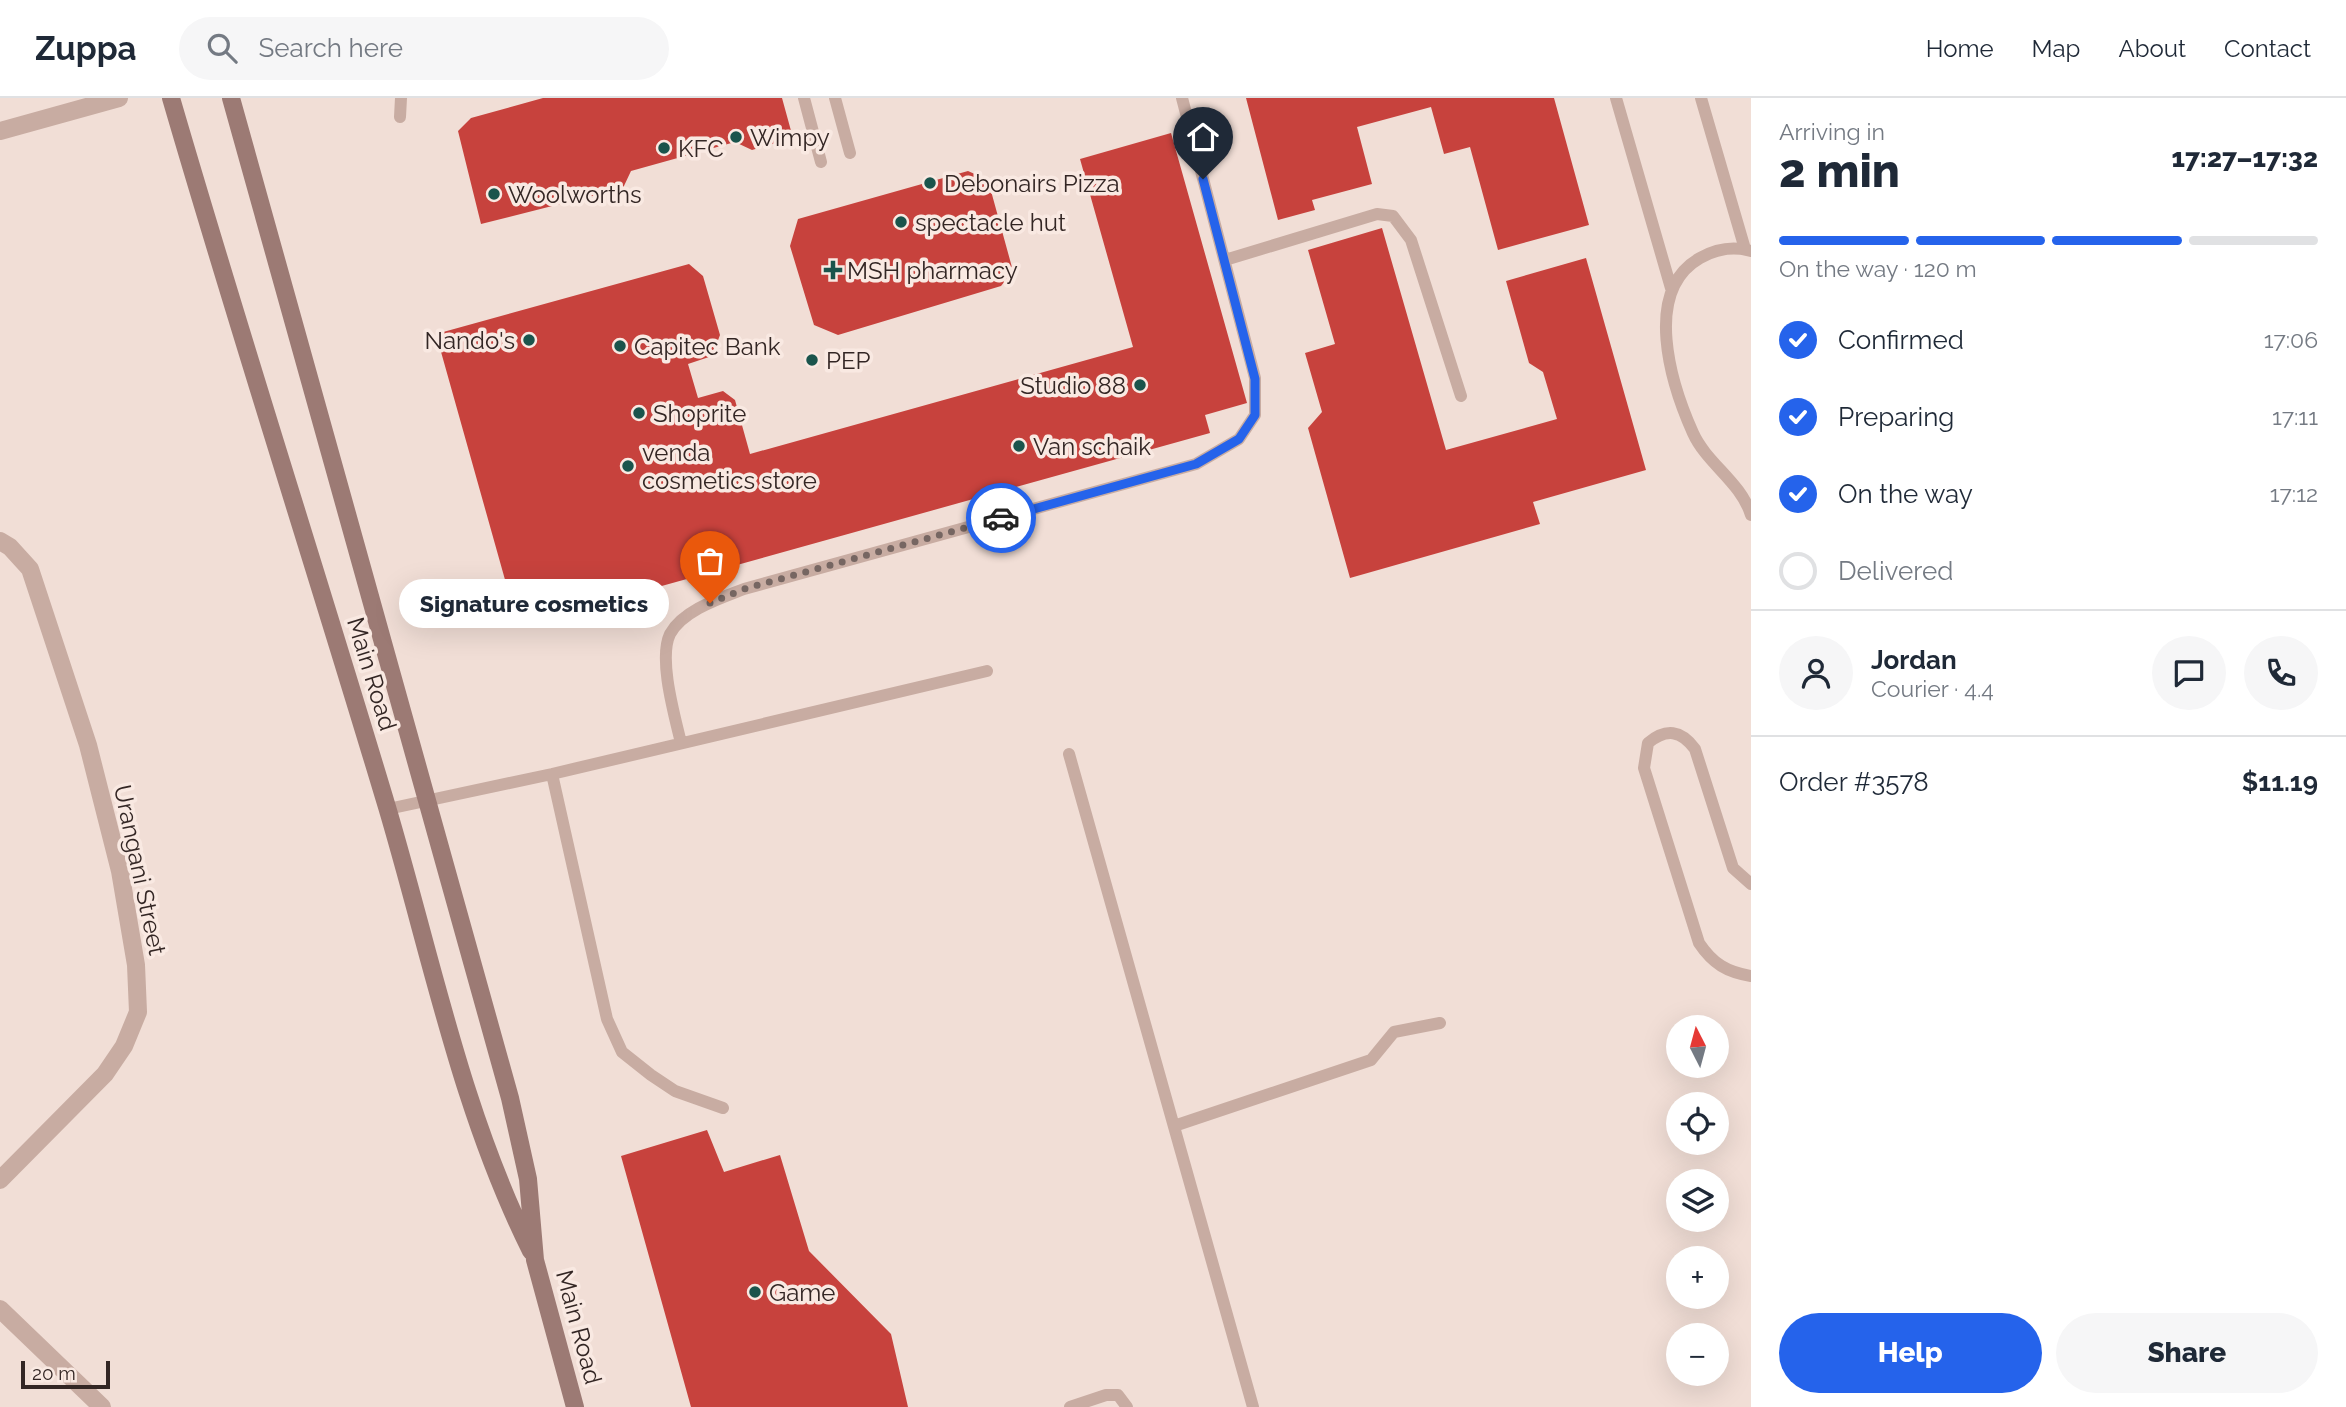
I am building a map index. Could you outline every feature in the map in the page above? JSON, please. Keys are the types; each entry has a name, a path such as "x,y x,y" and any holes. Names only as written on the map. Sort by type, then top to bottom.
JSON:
{"main road":[{"name":"Main Road","path":"171,98 388,810 478,1123 500,1188 535,1260"},
{"name":"Main Road","path":"231,98 510,1098 528,1179 535,1260 575,1407"}],"street":[{"path":"0,131 119,98"},
{"name":"Urangani Street","path":"0,541 10,547 30,569 88,745 120,871 136,965 138,1012 124,1046 105,1074 0,1180"},
{"path":"0,1308 102,1407"}],"lane":[{"path":"400,117 401,98"},
{"path":"804,98 821,162"},
{"path":"835,98 849,153"},
{"path":"681,743 667,663 670,635 685,618 710,603 744,589 1196,464 1239,439 1255,415 1255,379 1182,98"},
{"path":"1616,98 1671,288"},
{"path":"1701,98 1748,250 1717,249 1685,267 1671,288 1666,320 1675,391 1695,437 1749,497 1751,515"},
{"path":"1225,260 1377,214 1394,216 1411,240 1461,396"},
{"path":"388,810 987,671"},
{"path":"1751,884 1733,868 1695,749 1687,738 1674,732 1658,735 1647,743 1644,768 1699,943 1710,959 1729,972 1751,976"},
{"path":"1069,754 1253,1407"},
{"path":"552,774 607,1019 622,1052 675,1091 723,1108"},
{"path":"1174,1126 1371,1060 1394,1032 1440,1023"},
{"path":"1070,1407 1106,1395 1118,1395 1127,1407"}],"building":[{"path":"543,98 782,98 793,138 752,150 735,142 631,171 623,188 481,224 458,131 471,118"},
{"path":"1246,98 1554,98 1589,225 1498,250 1470,147 1444,154 1431,107 1357,127 1372,184 1312,200 1315,210 1278,220"},
{"path":"1171,133 1247,403 1205,415 1210,433 518,626 436,334 689,264 703,276 720,335 712,356 688,364 698,398 723,391 735,400 750,454 1133,347 1080,159"},
{"path":"968,171 988,180 1013,271 1001,286 838,335 814,325 790,246 798,219"},
{"path":"1382,228 1446,450 1557,419 1543,372 1529,363 1506,281 1586,258 1646,470 1533,502 1540,524 1350,578 1308,428 1322,412 1305,353 1335,344 1308,250"},
{"name":"Game","path":"707,1130 724,1172 780,1155 809,1251 891,1334 908,1407 691,1407 621,1156"}],"way so far":[{"path":"710,603 744,589 1001,518"}],"place":[{"name":"Wimpy","path":"736,137"},
{"name":"KFC","path":"664,148"},
{"name":"Debonairs Pizza","path":"930,183"},
{"name":"Woolworths","path":"494,194"},
{"name":"spectacle hut","path":"901,222"},
{"name":"MSH pharmacy","path":"833,270"},
{"name":"Nando's","path":"529,340"},
{"name":"Capitec Bank","path":"620,346"},
{"name":"PEP","path":"812,360"},
{"name":"Studio 88","path":"1140,385"},
{"name":"Shoprite","path":"639,413"},
{"name":"Van schaik","path":"1019,446"},
{"name":"venda cosmetics store","path":"628,466"},
{"name":"Signature cosmetics","path":"710,603"},
{"name":"Game","path":"755,1292"}],"route":[{"path":"1001,518 1196,464 1239,439 1255,415 1255,379 1203,179"}]}
